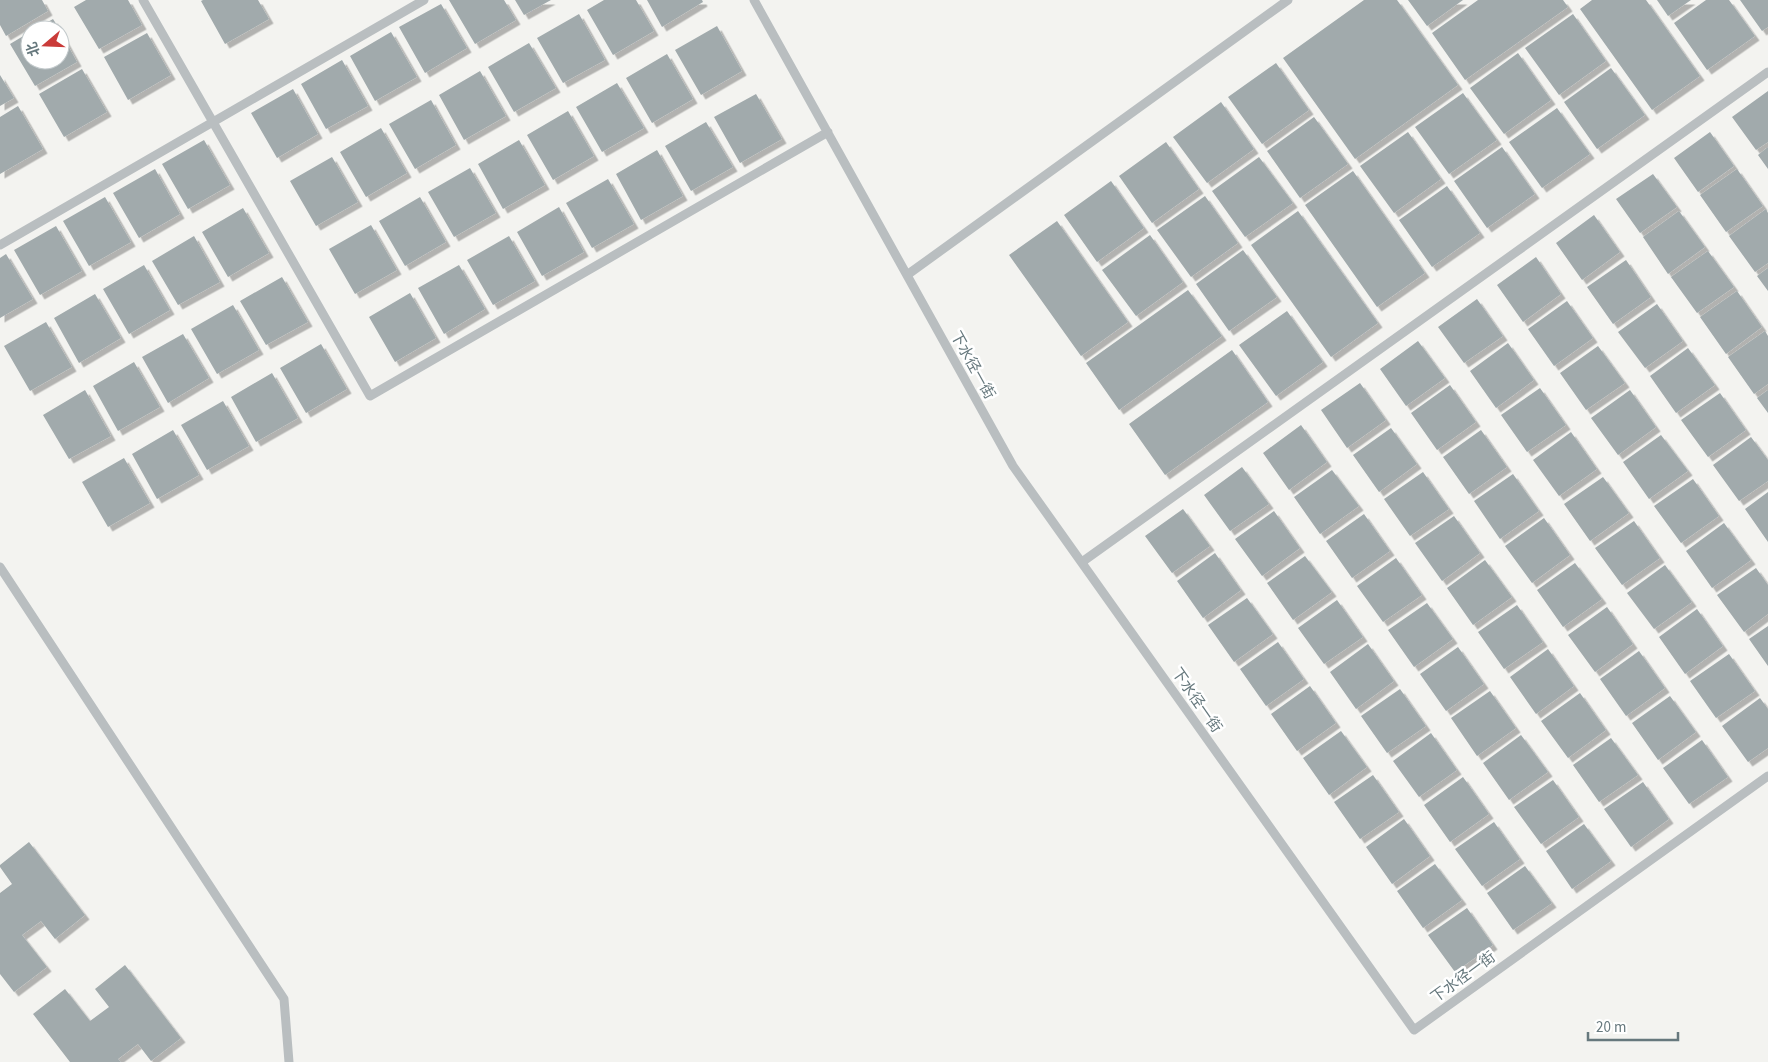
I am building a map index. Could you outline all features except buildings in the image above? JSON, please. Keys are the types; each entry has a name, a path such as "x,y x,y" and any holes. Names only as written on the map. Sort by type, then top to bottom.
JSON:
{"street":[{"path":"143,0 370,396 828,132"},
{"path":"0,244 424,0"},
{"name":"下水径一街","path":"754,0 1013,466 1414,1030 1768,776"},
{"path":"907,275 1288,0"},
{"path":"1082,562 1768,72"},
{"path":"0,567 284,999 290,1062"}]}
